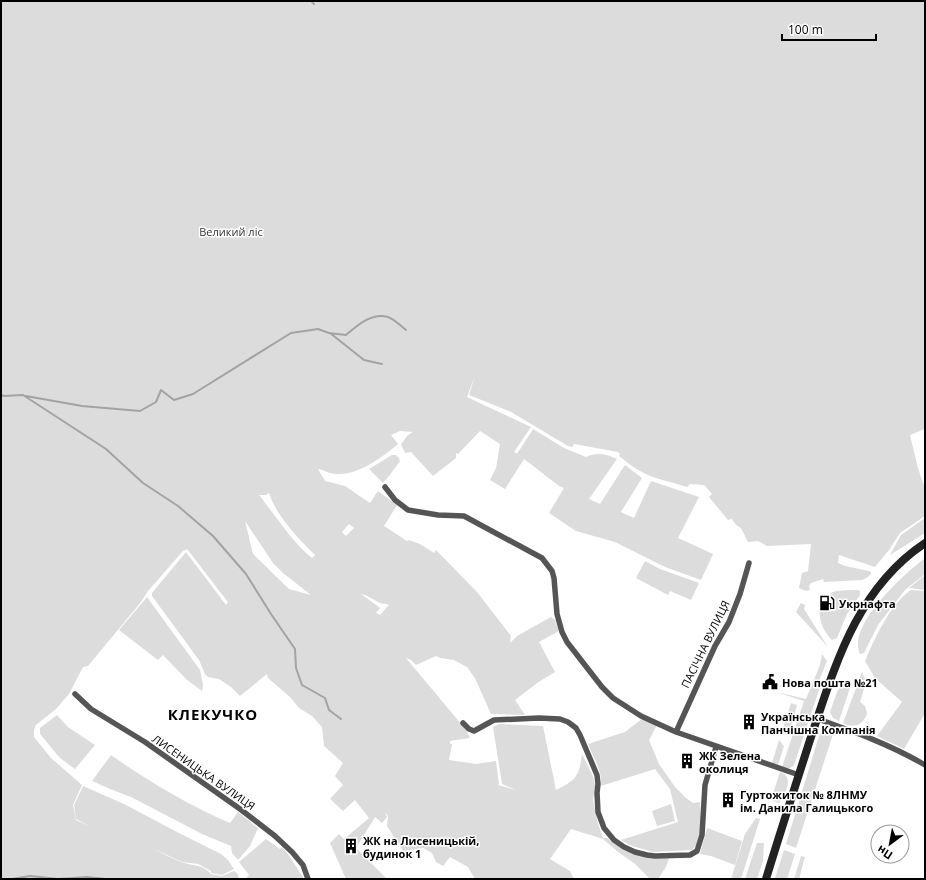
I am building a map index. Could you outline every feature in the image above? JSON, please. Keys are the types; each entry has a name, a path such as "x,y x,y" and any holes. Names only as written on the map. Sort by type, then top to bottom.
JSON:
{"main road":[{"path":"766,879 799,775 841,652 849,634 864,606 878,586 907,557 925,543"}],"street":[{"path":"385,487 396,500 408,510 438,515 464,516 542,558 552,571 554,578 557,614 562,632 573,650 602,687 613,698 640,716 676,732 799,775"},
{"name":"ПАСІЧНА ВУЛИЦЯ","path":"676,732 715,646 729,622 740,594 748,563"},
{"name":"ЛИСЕНИЦЬКА ВУЛИЦЯ","path":"75,694 91,709 145,742 240,809 275,836 292,852 302,865 308,879"},
{"path":"463,723 469,729 474,731 492,721 503,719 560,719 568,722 576,728 580,735 597,775 598,812 604,828 614,840 624,847 635,852 655,856 690,855 697,850 702,836 704,785 716,747"},
{"path":"818,719 882,743 909,755 925,765"}],"green space":[{"name":"Великий ліс","path":"1,1 925,1 925,429 910,435 925,489 925,516 900,533 889,550 875,567 839,555 838,563 869,571 871,574 868,577 862,580 824,582 823,579 811,583 809,586 810,590 806,591 799,588 802,573 808,571 811,544 767,546 758,541 748,542 741,528 736,525 732,519 728,520 709,497 712,494 704,485 690,484 687,487 651,476 632,466 619,456 620,454 618,452 574,444 572,447 568,446 511,412 469,395 475,376 467,397 531,427 514,452 517,454 533,429 564,448 586,457 594,454 602,454 617,459 589,499 600,504 625,465 642,478 621,512 634,518 651,481 699,497 678,538 713,554 701,580 665,567 615,542 576,531 549,513 564,488 559,486 524,459 505,489 490,480 496,468 500,444 480,431 458,454 456,453 456,458 433,476 411,452 405,453 401,444 408,435 413,432 400,431 391,435 398,444 377,460 361,469 345,474 337,474 318,469 325,481 345,486 370,503 378,491 397,505 384,526 407,541 409,540 420,544 434,553 436,550 477,592 511,636 510,643 517,636 551,617 555,620 559,631 539,642 555,672 537,683 515,700 525,715 491,714 475,678 467,667 454,660 436,656 416,665 411,660 406,658 467,731 470,738 450,741 450,744 452,744 449,760 476,764 496,761 498,785 516,790 502,784 493,727 499,724 543,726 556,790 572,780 578,773 582,754 593,776 595,786 593,800 597,820 603,838 607,838 623,850 635,854 669,858 666,867 658,879 650,879 634,863 603,839 571,829 550,859 570,871 574,879 475,879 468,867 450,857 443,866 436,862 432,853 423,848 403,851 387,826 388,816 385,812 387,817 382,823 375,817 356,848 387,879 346,879 330,843 339,834 344,839 369,818 355,800 343,811 330,799 343,785 335,776 343,763 324,746 322,727 312,716 299,708 290,697 268,678 267,674 240,696 231,687 219,679 208,677 205,674 199,660 152,596 152,593 186,552 226,605 228,602 187,549 183,551 148,591 141,602 88,666 83,667 69,694 56,709 36,725 34,737 51,758 82,785 73,805 76,820 91,827 76,819 74,805 83,786 124,804 221,854 228,860 234,869 222,875 211,873 211,871 198,864 182,862 152,848 181,862 204,868 211,874 222,876 234,871 238,874 239,879 1,879","holes":["269,493 283,519 315,555 312,558 290,536 259,495 266,495","245,521 273,563 283,573 311,595 289,589 253,554","349,524 354,528 346,536 342,532","361,594 380,603 389,605 380,615 376,613 380,608"]},
{"path":"392,455 396,455 400,461 383,483 369,469"},
{"path":"925,518 925,533 890,555 901,535"},
{"path":"925,558 925,574 905,590 878,625 864,653 860,654 858,642 862,629 869,615 892,588"},
{"path":"645,561 660,569 699,583 691,600 670,591 668,595 636,578"},
{"path":"925,575 925,590 909,588"},
{"path":"842,590 860,591 860,595 847,614 837,638 832,640 828,636 820,619 820,608 822,603 833,592"},
{"path":"911,590 925,591 925,713 904,749 877,736 902,702 875,678 865,661 884,622 896,604"},
{"path":"147,597 200,670 203,685 202,691 186,679 163,655 158,660 119,630"},
{"path":"801,603 805,605 804,609 828,647 796,612"},
{"path":"822,654 827,661 820,678 821,684 794,765 790,768 782,767 804,701 776,692 806,699 820,665"},
{"path":"862,672 866,682 860,702 865,706 867,713 866,717 861,723 851,726 843,723"},
{"path":"843,682 851,685 839,721 833,718 830,712 837,692"},
{"path":"791,703 797,705 789,733 781,735"},
{"path":"57,715 68,727 95,745 75,769 60,758 40,734 40,728"},
{"path":"643,718 657,725 649,740 659,764 675,787 686,798 693,803 700,802 700,834 696,845 692,850 653,852 632,846 621,840 678,822 670,789 655,769 601,786 601,775 588,744 625,732"},
{"path":"835,728 796,848 786,844 819,736 825,729"},
{"path":"779,740 784,746 778,765 772,763"},
{"path":"111,755 169,792 214,816 230,823 238,812 258,828 250,846 238,860 232,853 231,846 202,834 131,797 92,781"},
{"path":"780,772 785,774 788,782 786,791 779,803 771,800"},
{"path":"671,804 675,821 657,826 652,811"},
{"path":"756,818 760,819 741,879 731,879 745,834"},
{"path":"707,828 742,841 735,865 711,856 700,854"},
{"path":"266,839 280,849 282,847 304,879 245,879 249,875 239,862"},
{"path":"757,843 764,843 763,861 757,879 745,879"},
{"path":"784,850 795,854 787,879 775,878"},
{"path":"801,856 805,857 799,879 794,879"}],"waterway":[{"path":"311,1 314,4"},
{"path":"26,396 82,406 140,411 156,402 161,390 174,400 193,394 291,333 318,329 329,333 346,335 366,320 376,316 393,319 406,330"},
{"path":"330,333 364,360 382,364"},
{"path":"1,395 23,395 106,449 143,483 178,506 213,536 246,574 295,649 296,668 302,685 325,698 329,710 341,719"},
{"path":"12,879 30,876 58,879 87,877 106,879"}],"place":[{"name":"Укрнафта","path":"827,603"},
{"name":"Нова пошта №21","path":"770,682"},
{"name":"Українська Панчішна Компанія","path":"749,722"},
{"name":"ЖК Зелена околиця","path":"687,761"},
{"name":"Гуртожиток № 8ЛНМУ ім. Данила Галицького","path":"728,800"},
{"name":"ЖК на Лисеницькій, будинок 1","path":"351,846"}],"district":[{"name":"КЛЕКУЧКО","path":"213,714"}]}
